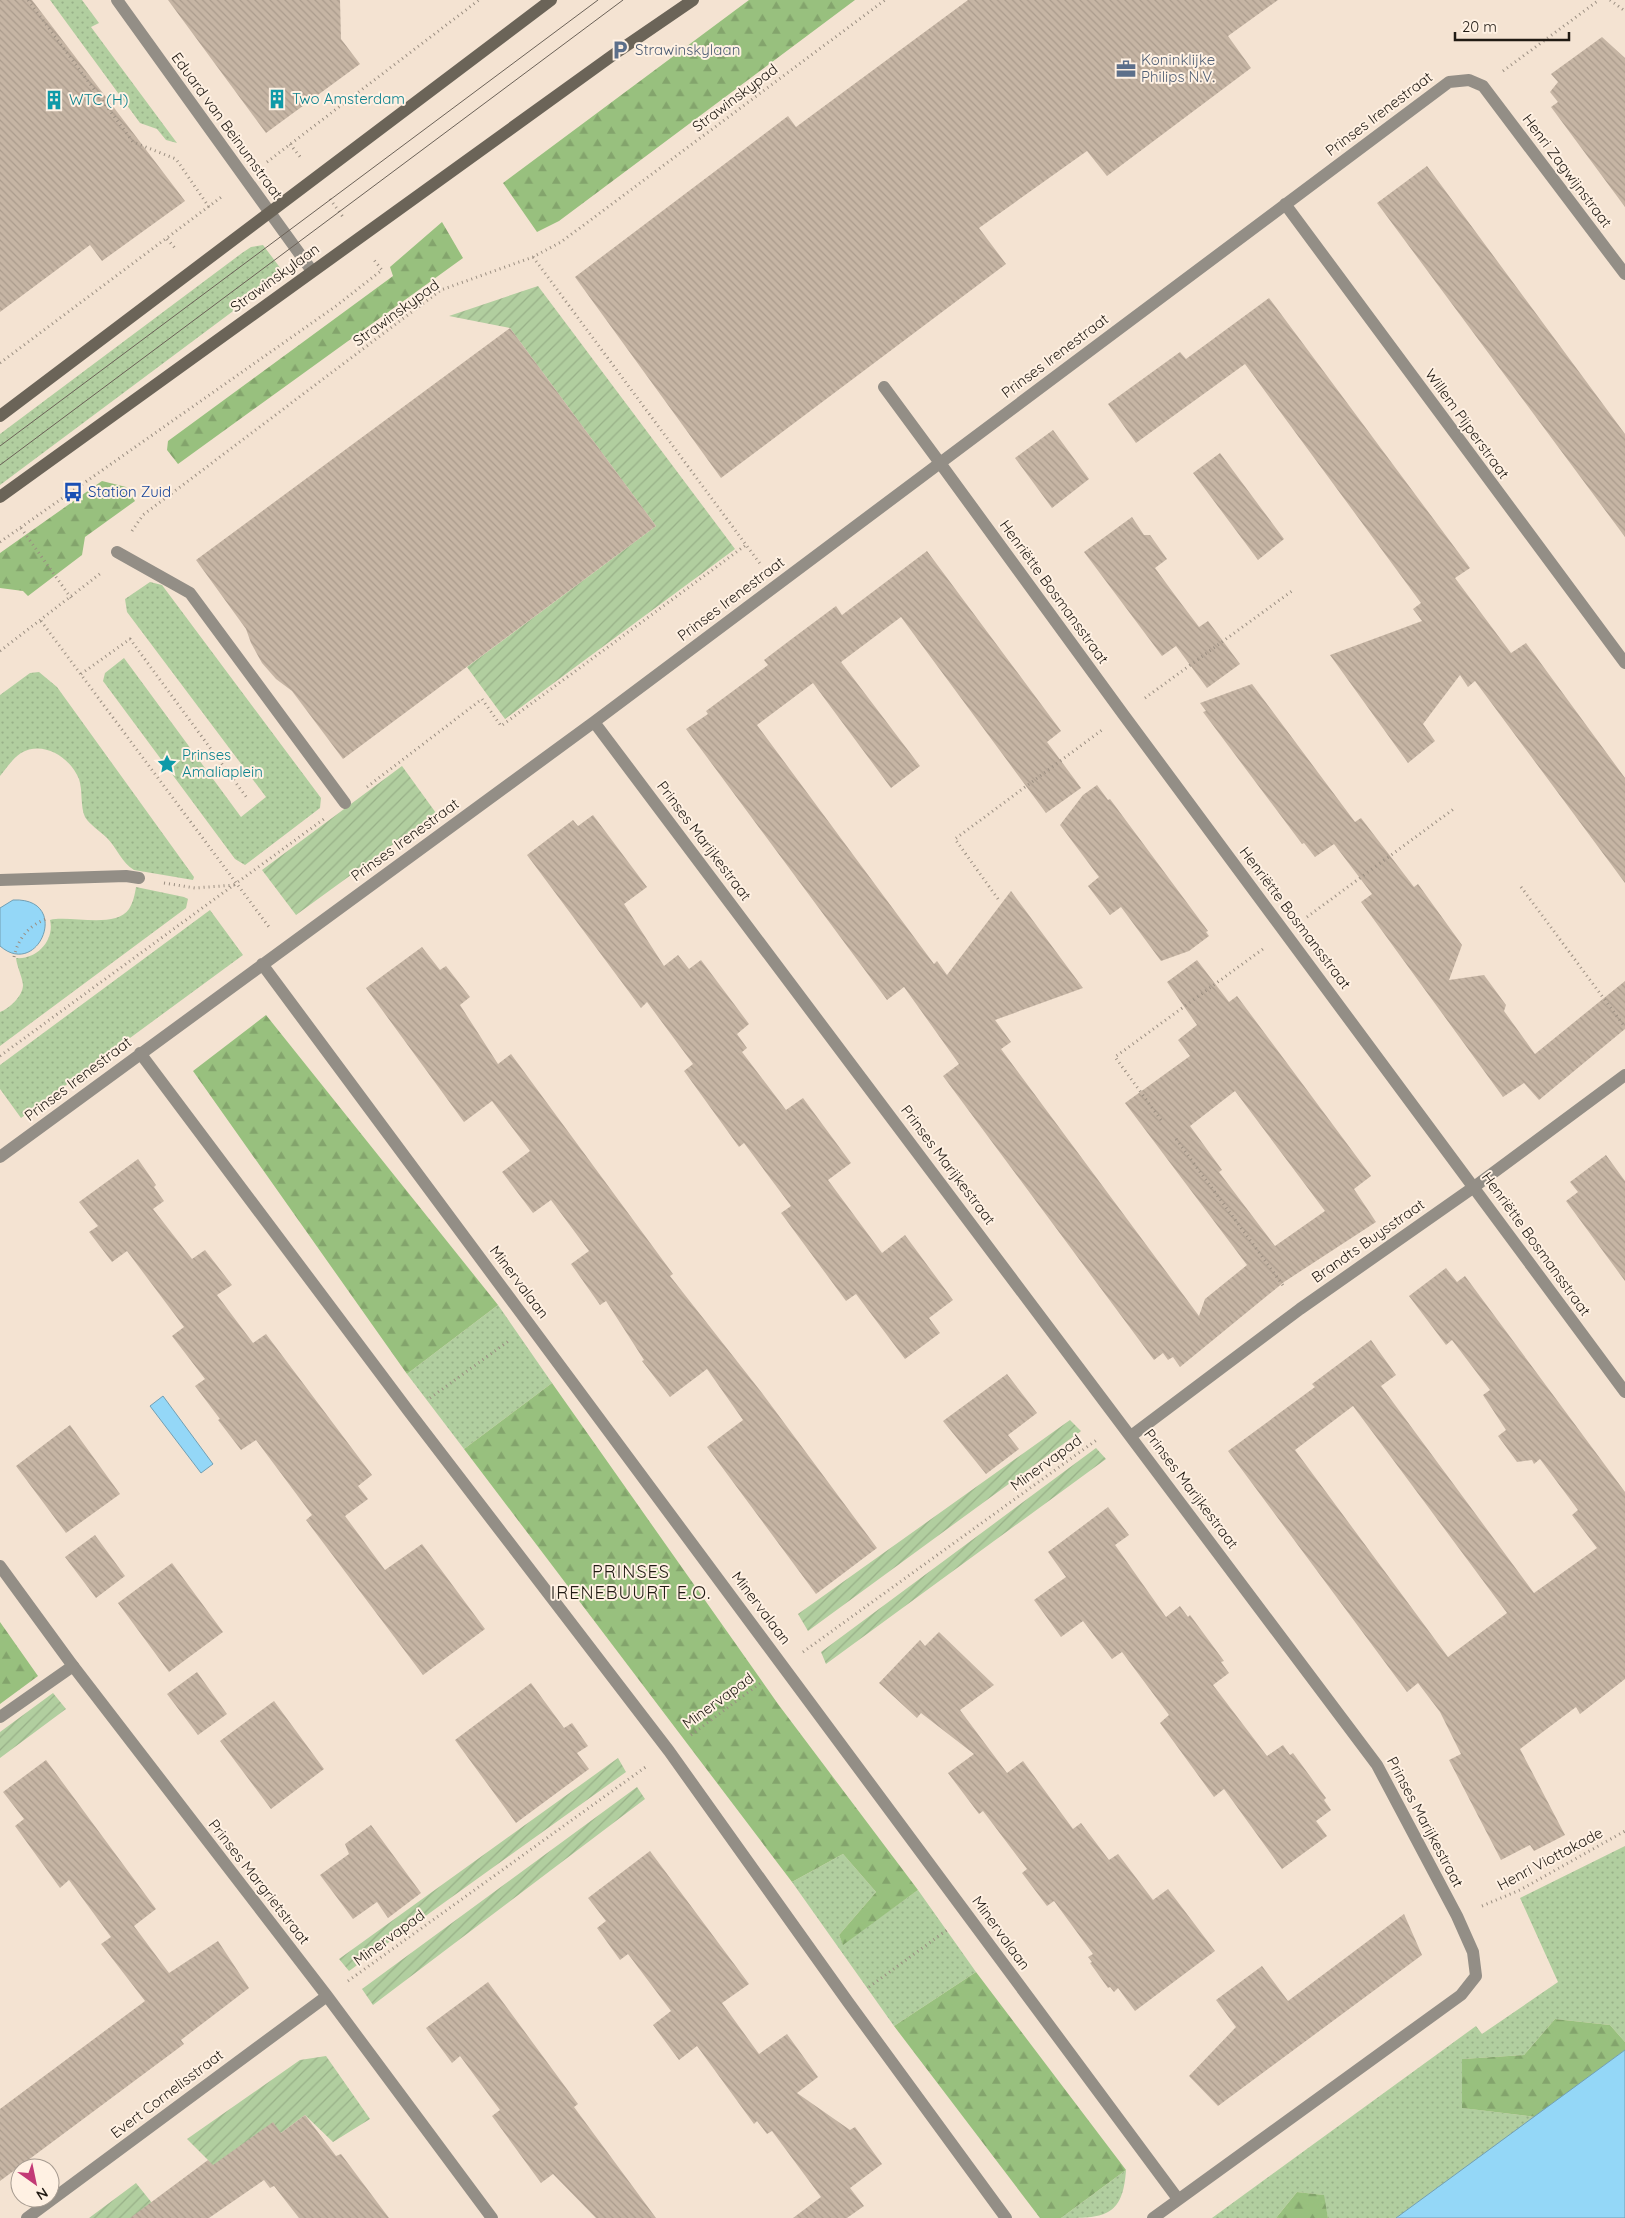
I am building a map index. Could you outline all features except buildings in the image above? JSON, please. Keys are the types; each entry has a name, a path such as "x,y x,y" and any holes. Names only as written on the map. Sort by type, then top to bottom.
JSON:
{"street":[{"name":"Eduard van Beinumstraat","path":"117,0 312,271"},
{"path":"0,416 551,0"},
{"name":"Strawinskylaan","path":"0,497 358,238 693,0"},
{"name":"Prinses Irenestraat","path":"1,1154 594,722 1449,82 1469,80 1483,86"},
{"name":"Henri Zagwijnstraat","path":"1483,86 1625,274"},
{"name":"Willem Pijperstraat","path":"1285,204 1625,663"},
{"name":"Henriëtte Bosmansstraat","path":"884,386 1123,714 1625,1392"},
{"path":"117,552 190,593 345,803"},
{"name":"Prinses Marijkestraat","path":"594,722 1132,1436 1377,1765 1457,1916 1472,1952 1476,1976 1461,1995 1152,2218"},
{"path":"0,880 126,876 139,878"},
{"name":"Minervalaan","path":"262,964 1178,2200"},
{"path":"140,1053 410,1413 669,1751 848,2002 1006,2218"},
{"name":"Brandts Buysstraat","path":"1132,1436 1300,1309 1474,1187 1625,1075"},
{"name":"Prinses Margrietstraat","path":"0,1566 73,1666 327,1996 492,2218"},
{"path":"0,1717 73,1666"},
{"name":"Evert Cornelisstraat","path":"27,2218 327,1996"}],"path":[{"path":"28,0 133,142 176,159 209,208"},
{"path":"0,363 209,208 479,0"},
{"name":"Strawinskypad","path":"0,651 97,578 143,515 441,290 533,257 561,242 885,0"},
{"path":"1483,86 1599,0"},
{"path":"1610,0 1625,11"},
{"path":"0,542 336,306 382,270 290,144"},
{"path":"167,238 174,248"},
{"path":"533,257 776,586"},
{"path":"21,528 71,598"},
{"path":"0,1056 237,885 482,699 501,726 746,545"},
{"path":"998,899 955,839 1292,591"},
{"path":"41,621 284,948"},
{"path":"81,674 130,639 246,798"},
{"path":"1161,1120 1115,1057 1455,808"},
{"path":"139,878 195,888 237,885"},
{"path":"1521,887 1625,1026"},
{"path":"14,957 15,947 26,933 35,924 50,918"},
{"path":"1176,1139 1300,1309"},
{"path":"410,1413 530,1324"},
{"name":"Minervapad","path":"327,1996 1122,1423"},
{"name":"Henri Viottakade","path":"1457,1916 1520,1890 1625,1831"},
{"path":"848,2002 968,1915"}],"green space":[{"path":"50,0 82,0 99,23 91,27 177,143 166,140 157,129 140,123"},
{"path":"749,0 855,0 559,221 537,232 503,183"},
{"path":"442,222 463,258 178,464 167,450 168,441 393,276 390,267"},
{"path":"263,245 284,273 0,485 0,434 242,253 251,247"},
{"path":"538,286 735,549 505,719 467,667 656,526 510,328 449,316"},
{"path":"102,481 126,487 135,501 85,537 82,555 28,596 23,591 0,588 0,553"},
{"path":"150,582 162,585 321,798 320,808 245,865 235,859 103,681 105,673 124,658 241,817 266,797 127,612 125,599"},
{"path":"39,672 57,687 194,877 193,880 134,870 130,867 107,838 85,817 79,779 69,764 55,753 38,748 29,749 12,761 0,776 0,695 30,673"},
{"path":"402,766 436,813 296,915 262,870"},
{"path":"136,887 184,897 188,899 186,908 0,1046 0,1012 15,1002 21,993 23,985 16,958 31,956 43,947 50,935 50,920 104,920 123,915 130,907"},
{"path":"210,910 243,955 21,1118 0,1089 0,1065"},
{"path":"266,1015 498,1305 407,1374 193,1071"},
{"path":"498,1305 552,1383 464,1449 407,1374"},
{"path":"552,1383 778,1704 918,1890 843,1945 839,1935 876,1892 843,1854 792,1882 464,1449"},
{"path":"1070,1420 1081,1431 808,1631 798,1614"},
{"path":"1096,1448 1106,1459 826,1664 821,1652"},
{"path":"0,1622 38,1676 0,1704"},
{"path":"53,1693 66,1709 0,1758 0,1732"},
{"path":"618,1758 626,1772 349,1971 339,1959"},
{"path":"637,1787 645,1799 373,2005 362,1989"},
{"path":"1625,1846 1625,2042 1610,2025 1555,2019 1524,2055 1462,2059 1463,2108 1536,2117 1396,2218 1328,2218 1323,2195 1297,2192 1276,2218 1212,2218 1476,2026 1482,2034 1558,1982 1520,1898"},
{"path":"843,1854 876,1892 839,1935 843,1944 918,1890 976,1972 894,2026 792,1882"},
{"path":"976,1972 1126,2170 1061,2218 1040,2218 894,2026"},
{"path":"1555,2019 1610,2025 1625,2042 1625,2050 1536,2117 1462,2108 1462,2059 1524,2055"},
{"path":"326,2056 370,2119 333,2142 305,2115 281,2133 225,2182 208,2160 187,2139 300,2060"},
{"path":"1126,2170 1120,2198 1108,2212 1088,2217 1061,2218"},
{"path":"136,2183 164,2218 89,2218"},
{"path":"1297,2192 1324,2195 1328,2218 1276,2218"}],"water":[{"path":"13,900 31,903 41,911 45,922 43,935 37,946 27,953 14,954 0,946 0,908"},
{"path":"163,1396 213,1464 201,1473 150,1406"},
{"path":"1625,2050 1625,2218 1396,2218"}],"tram line":[{"path":"0,446 598,0"},
{"path":"0,465 623,0"}],"place":[{"name":"Strawinskylaan","path":"620,50"},
{"name":"Koninklijke Philips N.V.","path":"1126,69"},
{"name":"Two Amsterdam","path":"277,99"},
{"name":"WTC (H)","path":"54,100"},
{"name":"Station Zuid","path":"73,492"},
{"name":"Prinses Amaliaplein","path":"167,764"}],"district":[{"name":"PRINSES IRENEBUURT E.O.","path":"631,1582"}]}
